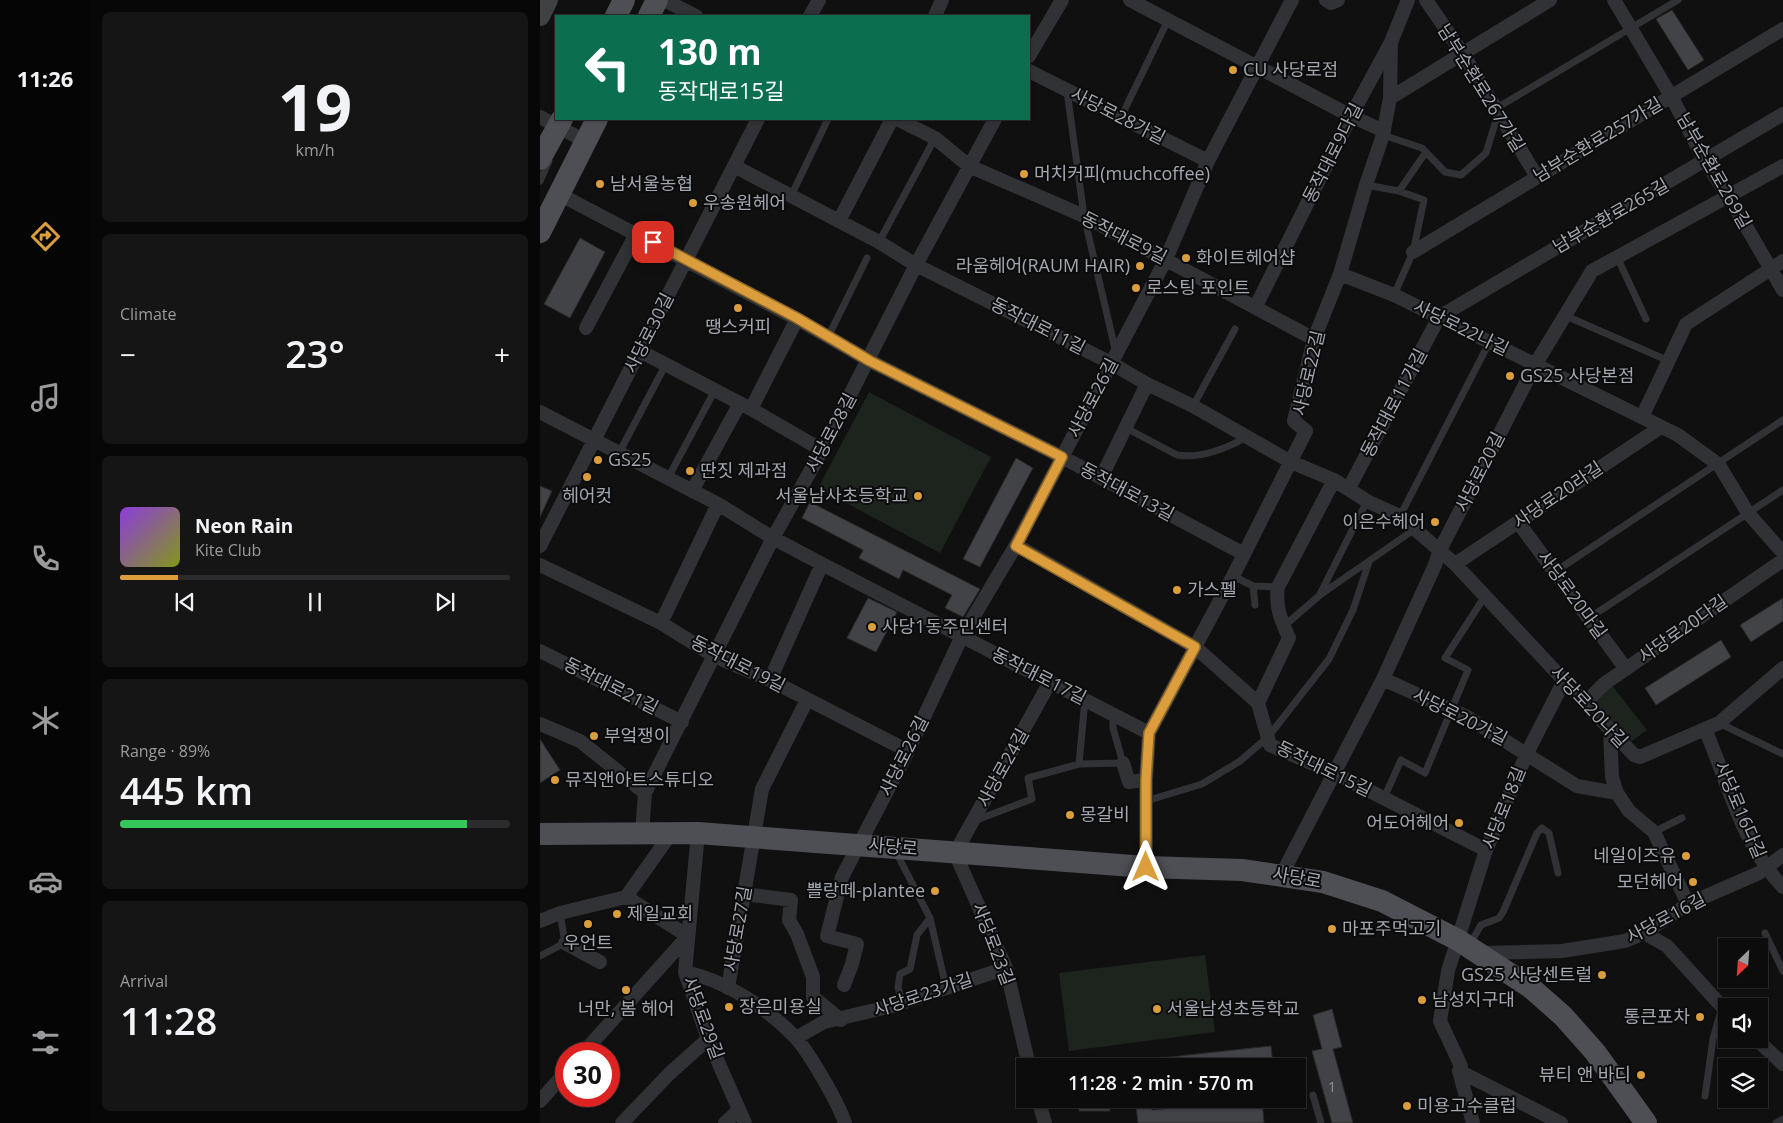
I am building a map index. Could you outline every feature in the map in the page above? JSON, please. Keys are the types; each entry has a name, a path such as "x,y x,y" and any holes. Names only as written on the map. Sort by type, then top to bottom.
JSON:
{"main road":[{"path":"618,15 625,0"},
{"path":"650,15 657,0"},
{"path":"540,232 596,120"},
{"path":"540,159 559,123"},
{"name":"사당로","path":"540,834 698,833 1146,867 1242,870 1282,874 1353,890 1382,901 1469,947 1530,987 1563,1016 1595,1052 1646,1123"}],"street":[{"path":"540,16 548,0"},
{"path":"664,0 694,15"},
{"path":"811,15 819,0"},
{"path":"934,15 942,0"},
{"path":"1030,54 1062,0"},
{"path":"1130,0 1384,133"},
{"name":"사당로26길","path":"859,844 908,751 962,636 1016,546 1166,259 1208,161 1292,0"},
{"path":"1326,0 1330,3 1338,0"},
{"name":"동작대로9다길","path":"1256,306 1351,116 1391,42 1408,0"},
{"path":"1390,98 1550,0"},
{"name":"남부순환로269길","path":"1614,0 1671,96 1704,161 1729,197 1783,290"},
{"name":"남부순환로267가길","path":"1428,1 1463,54 1537,177"},
{"name":"남부순환로257가길","path":"1413,252 1783,28"},
{"name":"사당로22길","path":"1146,867 1146,780 1149,733 1233,576 1306,431 1294,421 1314,339 1340,274 1366,185 1384,133 1390,98 1391,42"},
{"name":"사당로28가길","path":"1030,72 1208,161"},
{"name":"남부순환로265길","path":"1439,317 1783,114"},
{"name":"사당로30길","path":"540,546 757,120"},
{"path":"839,221 891,120"},
{"name":"동작대로9길","path":"899,120 935,138 970,166 1084,216 1256,306 1314,339"},
{"name":"사당로28길","path":"642,832 646,794 714,656 773,538 870,361 916,265 994,120"},
{"path":"559,123 585,141"},
{"name":"동작대로11길","path":"734,166 879,242 916,265 1114,358 1147,384 1192,406 1291,462 1334,480 1350,488 1367,501 1400,516 1440,550"},
{"name":"사당로20길","path":"1282,874 1383,678 1435,565 1440,550 1535,365 1592,271 1783,166"},
{"name":"동작대로13길","path":"560,194 797,318 870,361 1062,457 1244,554"},
{"path":"586,328 636,234"},
{"path":"1642,417 1686,324 1783,261"},
{"name":"사당로22나길","path":"1340,274 1394,295 1678,435 1717,463 1748,513 1783,553"},
{"name":"동작대로11가길","path":"1350,488 1439,317"},
{"path":"692,491 746,406 797,318"},
{"path":"640,351 746,406 822,450"},
{"path":"1101,478 1147,384"},
{"name":"동작대로17길","path":"540,412 718,504 773,538 822,564 1149,733"},
{"name":"사당로20라길","path":"1455,564 1661,426"},
{"path":"1016,546 1195,647 1258,703 1289,638 1276,600 1278,587 1334,480"},
{"path":"661,623 718,504"},
{"name":"사당로20마길","path":"1518,522 1556,571 1626,669"},
{"name":"사당로20나길","path":"1440,550 1634,755 1640,757 1720,723 1783,668"},
{"name":"사당로20다길","path":"1585,703 1604,684 1783,560"},
{"path":"770,680 822,564"},
{"name":"동작대로19길","path":"540,565 661,623 714,656 770,680 908,751"},
{"name":"동작대로21길","path":"540,651 682,722"},
{"name":"사당로20가길","path":"1383,678 1466,717 1527,753 1577,786 1617,792"},
{"name":"사당로18길","path":"1473,1123 1460,1071 1461,1066 1440,1021 1448,971 1469,947 1486,850 1527,753 1564,681"},
{"name":"사당로24길","path":"955,853 974,822 1050,682"},
{"path":"754,838 762,789 807,700"},
{"name":"동작대로15길","path":"1258,703 1270,745 1334,773 1486,850"},
{"path":"540,724 580,741 646,794"},
{"path":"1610,729 1612,777 1617,792 1629,811 1654,832 1688,904"},
{"name":"사당로16다길","path":"1705,729 1742,821 1765,868 1783,886"},
{"path":"1123,763 1129,782 1146,780"},
{"path":"540,921 560,913 626,897 672,832"},
{"name":"사당로29길","path":"698,833 685,972 708,1039 742,1117 725,1123"},
{"name":"사당로27길","path":"754,838 728,988 768,1014 796,1038 819,1072 846,1123"},
{"name":"사당로","path":"844,985 857,944 828,936 842,877 859,844"},
{"name":"사당로23길","path":"955,853 1006,968 1027,1058"},
{"name":"사당로16길","path":"1469,947 1562,951 1626,941 1644,933 1688,904 1765,868 1783,855"},
{"path":"744,894 791,900 789,920 798,934 813,976 814,997 841,1020"},
{"path":"593,1042 688,936 626,897"},
{"path":"1644,933 1667,946 1718,1002"},
{"path":"565,943 600,962"},
{"name":"사당로23가길","path":"796,1038 824,1022 841,1020 902,1002 1006,968"},
{"path":"685,972 703,976 728,988"},
{"path":"622,1123 670,1074 708,1039"},
{"path":"1766,1048 1783,1064"},
{"path":"1460,1071 1561,1123"},
{"path":"540,1101 555,1084"},
{"path":"1041,1108 1045,1123"}],"lane":[{"path":"1384,133 1422,148 1445,172 1461,175 1486,153 1497,112 1678,0"},
{"path":"1120,117 1168,20"},
{"path":"1067,90 1084,216 1114,358"},
{"path":"791,196 828,120"},
{"path":"540,167 559,123"},
{"path":"540,181 559,123"},
{"path":"879,242 935,138"},
{"path":"1399,191 1426,152"},
{"path":"1366,185 1399,191 1424,200 1413,252 1394,295"},
{"path":"828,338 867,258"},
{"path":"1617,258 1646,319"},
{"path":"1566,316 1670,361"},
{"path":"1192,406 1234,329"},
{"path":"1400,516 1490,341"},
{"path":"619,453 666,364"},
{"path":"668,478 715,390"},
{"path":"1556,571 1783,420"},
{"path":"1126,428 1177,455 1186,456 1208,453 1247,437"},
{"path":"1589,618 1783,490"},
{"path":"1320,595 1367,501"},
{"path":"1284,626 1320,595 1415,530"},
{"path":"1146,800 1202,784 1240,761 1268,738 1329,659 1353,610 1369,562"},
{"path":"1233,576 1253,586 1278,587"},
{"path":"1253,586 1255,605"},
{"path":"1384,798 1401,760 1425,773 1468,670 1445,658 1485,596"},
{"path":"1079,764 1085,700"},
{"path":"974,822 1032,799 1028,778 1079,764 1123,763 1113,728 1113,715"},
{"path":"1720,723 1783,754"},
{"path":"1654,832 1682,818"},
{"path":"1469,947 1481,925 1499,918 1503,912 1537,833 1542,828 1549,834 1558,873"},
{"path":"894,847 930,918 946,987"},
{"path":"540,956 565,943 560,913"},
{"path":"902,1002 898,987 900,974 910,969 918,934 930,918"},
{"path":"1765,933 1783,971"},
{"path":"1705,1096 1713,1039 1718,1025"},
{"path":"1313,1094 1321,1123"},
{"path":"1776,1123 1783,1119"}],"shaded area":[{"path":"869,392 991,457 940,553 818,488"},
{"path":"1610,683 1647,730 1632,741 1594,703"},
{"path":"1205,955 1215,1032 1069,1051 1059,973"}],"building":[{"path":"1672,10 1704,60 1688,70 1656,19"},
{"path":"580,238 605,252 570,318 544,304"},
{"path":"1016,458 1033,468 980,567 963,559"},
{"path":"540,486 552,491 540,517"},
{"path":"810,502 980,589 963,617 945,608 952,595 903,570 899,579 859,558 863,550 802,518"},
{"path":"868,598 897,612 876,652 847,638"},
{"path":"1783,598 1783,621 1751,642 1740,625"},
{"path":"1721,640 1731,657 1656,705 1645,688"},
{"path":"540,739 560,770 540,783"},
{"path":"1332,1009 1342,1047 1333,1049 1353,1123 1332,1123 1312,1051 1322,1049 1313,1015"},
{"path":"1271,1046 1272,1058 1160,1058"},
{"path":"1079,1108 1110,1108 1110,1111 1079,1111"},
{"path":"1136,1108 1152,1108 1152,1110 1172,1108 1263,1108 1264,1123 1138,1123"}],"place":[{"name":"CU 사당로점","path":"1233,70"},
{"name":"머치커피(muchcoffee)","path":"1024,174"},
{"name":"남서울농협","path":"600,184"},
{"name":"우송원헤어","path":"693,203"},
{"name":"화이트헤어샵","path":"1186,258"},
{"name":"라움헤어(RAUM HAIR)","path":"1140,266"},
{"name":"로스팅 포인트","path":"1136,288"},
{"name":"땡스커피","path":"738,308"},
{"name":"GS25 사당본점","path":"1510,376"},
{"name":"GS25","path":"598,460"},
{"name":"딴짓 제과점","path":"690,471"},
{"name":"헤어컷","path":"587,477"},
{"name":"서울남사초등학교","path":"918,496"},
{"name":"이은수헤어","path":"1435,522"},
{"name":"가스펠","path":"1177,590"},
{"name":"사당1동주민센터","path":"872,627"},
{"name":"부엌쟁이","path":"594,736"},
{"name":"뮤직앤아트스튜디오","path":"555,780"},
{"name":"몽갈비","path":"1070,815"},
{"name":"어도어헤어","path":"1459,823"},
{"name":"네일이즈유","path":"1686,856"},
{"name":"모던헤어","path":"1693,882"},
{"name":"쁠랑떼-plantee","path":"935,891"},
{"name":"제일교회","path":"617,914"},
{"name":"우언트","path":"588,924"},
{"name":"마포주먹고기","path":"1332,929"},
{"name":"GS25 사당센트럴","path":"1602,975"},
{"name":"너만, 봄 헤어","path":"626,990"},
{"name":"남성지구대","path":"1422,1000"},
{"name":"장은미용실","path":"729,1007"},
{"name":"서울남성초등학교","path":"1157,1009"},
{"name":"통큰포차","path":"1700,1017"},
{"name":"뷰티 앤 바디","path":"1641,1075"},
{"name":"미용고수클럽","path":"1407,1106"}],"route":[{"path":"653,242 797,318 870,361 1062,457 1016,546 1195,647 1149,733 1146,780 1146,867"}]}
